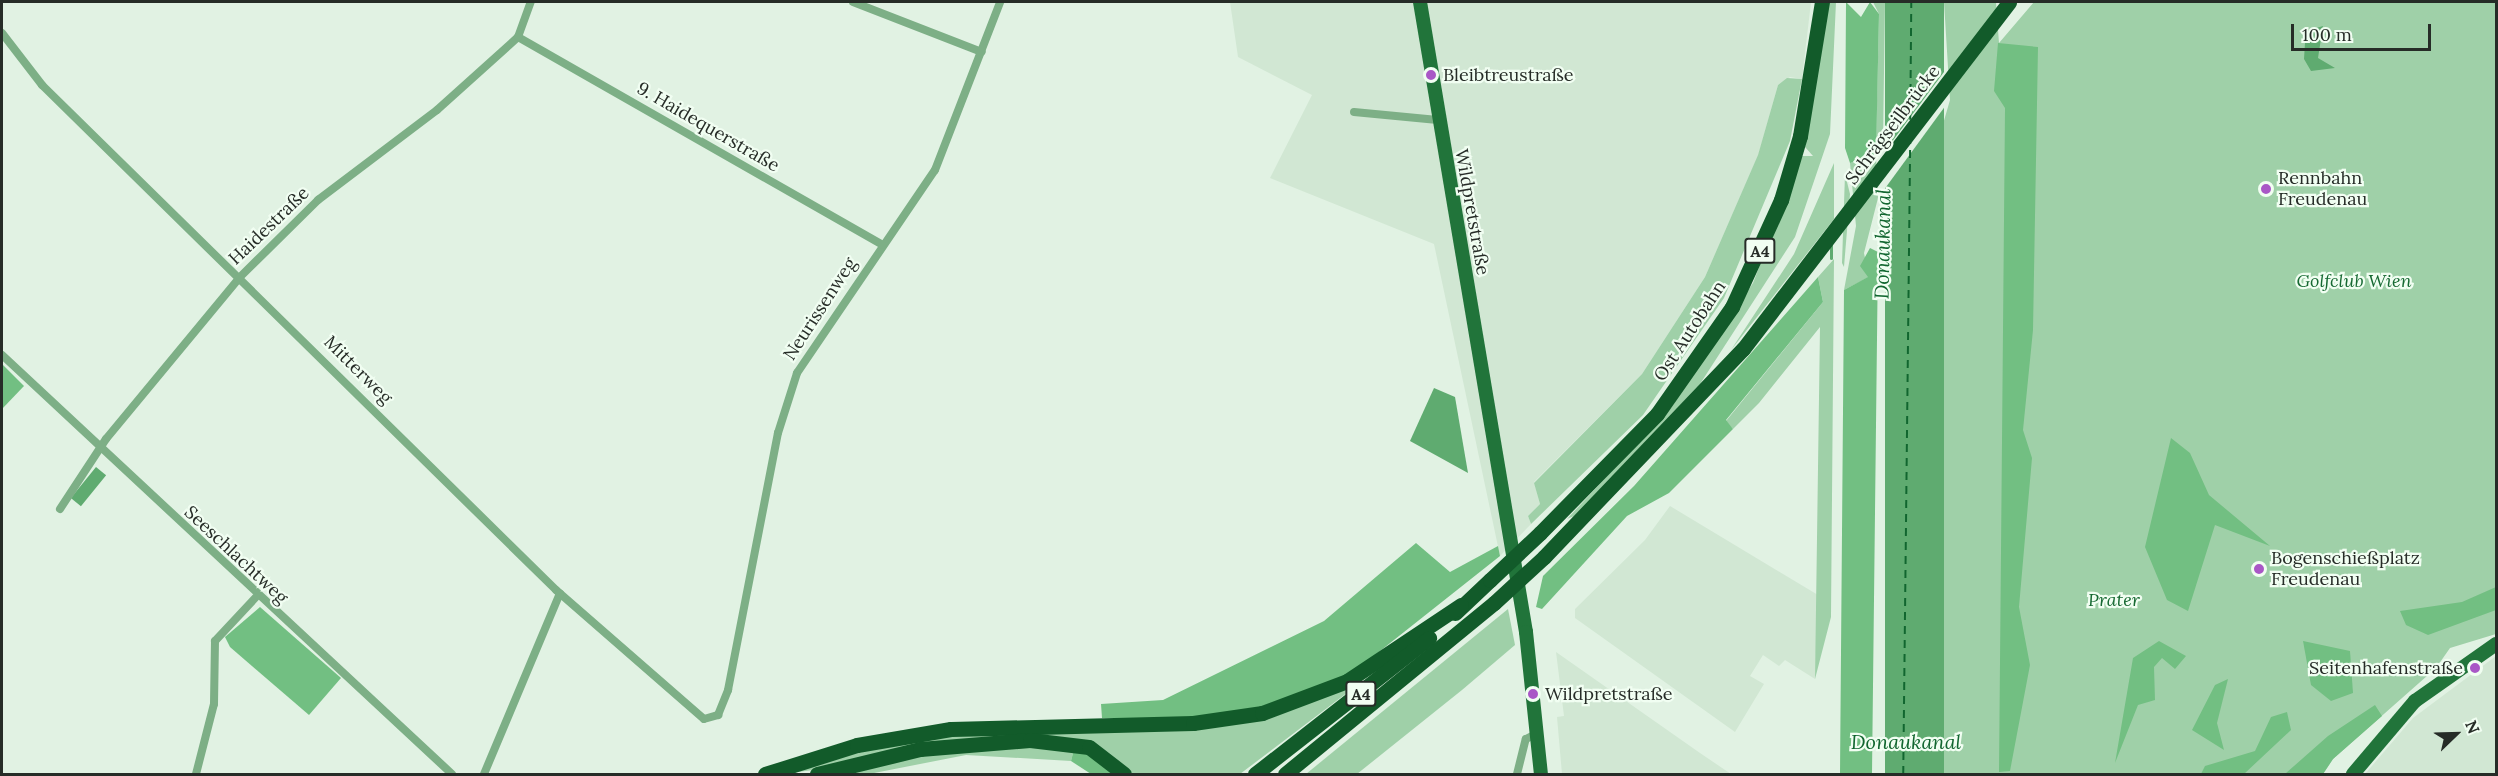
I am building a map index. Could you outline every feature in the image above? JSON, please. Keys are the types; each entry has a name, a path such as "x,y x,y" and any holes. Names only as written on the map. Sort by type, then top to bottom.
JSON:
{"highway":[{"name":"Ost Autobahn","path":"1461,605 1540,533 1658,414 1732,307 1781,200 1800,136 1822,2"},
{"name":"Schrägseilbrücke","path":"1334,737 1494,603 1544,557 1671,429 1808,269 2009,2"},
{"path":"765,774 857,745 951,729 1193,723 1262,714 1347,681 1461,605"},
{"name":"A4","path":"1255,774 1395,666 1461,605"},
{"path":"1296,774 1334,737"},
{"name":"A4","path":"1285,774 1334,737"},
{"path":"817,774 920,749 1030,740 1089,747 1124,774"}],"main road":[{"name":"Wildpretstraße","path":"1420,2 1438,120 1526,632 1541,774"},
{"path":"2353,774 2415,702 2496,644"}],"street":[{"name":"Haidestraße","path":"60,509 100,452 240,277 318,200 437,110 518,37 531,2"},
{"path":"853,2 982,52"},
{"name":"Neurissenweg","path":"704,719 718,715 728,690 778,433 797,373 934,170 982,52 999,2"},
{"name":"Mitterweg","path":"2,33 42,85 560,593 704,719"},
{"name":"9. Haidequerstraße","path":"518,37 882,245"},
{"path":"1354,112 1438,120"},
{"name":"Seeschlachtweg","path":"2,355 100,452 256,597 453,774"},
{"path":"484,774 560,593"},
{"path":"196,774 215,699 215,642 256,597"},
{"path":"1517,774 1526,739 1538,733"}],"shaded area":[{"path":"1230,2 1811,2 1802,79 1790,77 1778,85 1758,156 1705,277 1642,374 1534,482 1540,504 1528,516 1531,524 1500,556 1434,244 1270,178 1312,95 1238,57"},
{"path":"1846,2 1861,17 1870,2 1879,14 1876,156 1850,163 1845,148"},
{"path":"1998,43 2038,47 2033,330 2023,430 2032,458 2019,607 2030,665 2010,771 1999,772 2005,108 1994,91"},
{"path":"1870,248 1878,252 1872,774 1840,774 1844,290 1868,277 1860,266"},
{"path":"1818,277 1823,302 1726,420 1733,429 1669,493 1627,516 1542,609 1536,607 1543,576 1634,486"},
{"path":"2,364 24,386 2,409"},
{"path":"2171,438 2190,453 2209,495 2270,546 2215,525 2188,611 2167,600 2145,547"},
{"path":"1670,506 1818,595 1815,679 1785,660 1779,666 1763,655 1750,676 1764,684 1735,732 1575,618 1575,609 1645,540"},
{"path":"1416,543 1450,572 1498,546 1500,556 1351,674 1255,709 1202,718 1102,718 1101,704 1163,700 1324,621"},
{"path":"2496,587 2496,610 2428,635 2406,625 2400,611 2462,602"},
{"path":"260,607 341,678 309,715 230,647 225,637"},
{"path":"2159,641 2186,656 2175,669 2162,658 2154,667 2155,700 2138,705 2115,763 2133,658"},
{"path":"2303,641 2350,651 2353,693 2331,701 2311,685"},
{"path":"1556,652 1731,774 1562,774 1557,717 1564,716"},
{"path":"2496,656 2496,774 2365,774 2413,718"},
{"path":"2228,679 2217,723 2224,750 2192,730 2215,685"},
{"path":"2375,705 2382,716 2333,759 2323,774 2285,774 2328,736"},
{"path":"2287,712 2291,730 2244,774 2201,774 2205,766 2255,751 2271,717"},
{"path":"1074,749 1102,761 1113,774 1091,774 1071,761"}],"green space":[{"path":"1829,2 1836,2 1830,134 1795,237 1700,384 1574,516 1567,519 1671,408 1753,283 1802,156 1813,156 1805,147"},
{"path":"1873,2 1885,2 1883,142 1876,145 1879,14"},
{"path":"1944,2 1996,2 1999,43 2034,2 2496,2 2496,634 2450,648 2436,668 2333,759 2323,774 1939,774 1943,124 1950,100"},
{"path":"1787,78 1802,79 1790,141 1724,298 1643,415 1531,524 1528,516 1540,504 1534,483 1642,374 1705,277 1758,155 1778,85"},
{"path":"1876,156 1878,198 1864,253 1869,277 1844,290 1856,226 1850,163"},
{"path":"1834,163 1834,219 1731,350 1794,254"},
{"path":"1845,174 1850,194 1844,267 1842,263"},
{"path":"1834,259 1831,617 1815,679 1820,327 1759,403 1733,429 1726,421 1823,302 1818,277"},
{"path":"1508,609 1515,645 1462,690 1357,774 1306,774"},
{"path":"1360,683 1240,774 1128,774 1065,738 782,774 868,748 939,736 1270,717"},
{"path":"1033,745 1074,749 1071,761 966,755 869,774 833,774 905,757"}],"water":[{"name":"Donaukanal","path":"1885,2 1944,2 1944,774 1885,774"},
{"path":"2323,26 2318,58 2335,68 2311,71 2304,59 2305,43 2313,29"},
{"path":"1434,388 1455,397 1468,473 1410,441"},
{"path":"96,467 106,475 81,506 71,498"}],"pier":[{"path":"1947,68 1946,105 1878,198 1879,159"}],"waterway":[{"path":"1831,245 1831,258"}],"ferry route":[{"path":"1910,120 1911,2"},
{"path":"1903,774 1910,142"}],"place":[{"name":"Bleibtreustraße","path":"1431,75"},
{"name":"Rennbahn Freudenau","path":"2266,189"},
{"name":"Bogenschießplatz Freudenau","path":"2259,569"},
{"name":"Seitenhafenstraße","path":"2475,668"},
{"name":"Wildpretstraße","path":"1533,694"}],"park label":[{"name":"Golfclub Wien","path":"2354,281"},
{"name":"Prater","path":"2114,600"}]}
